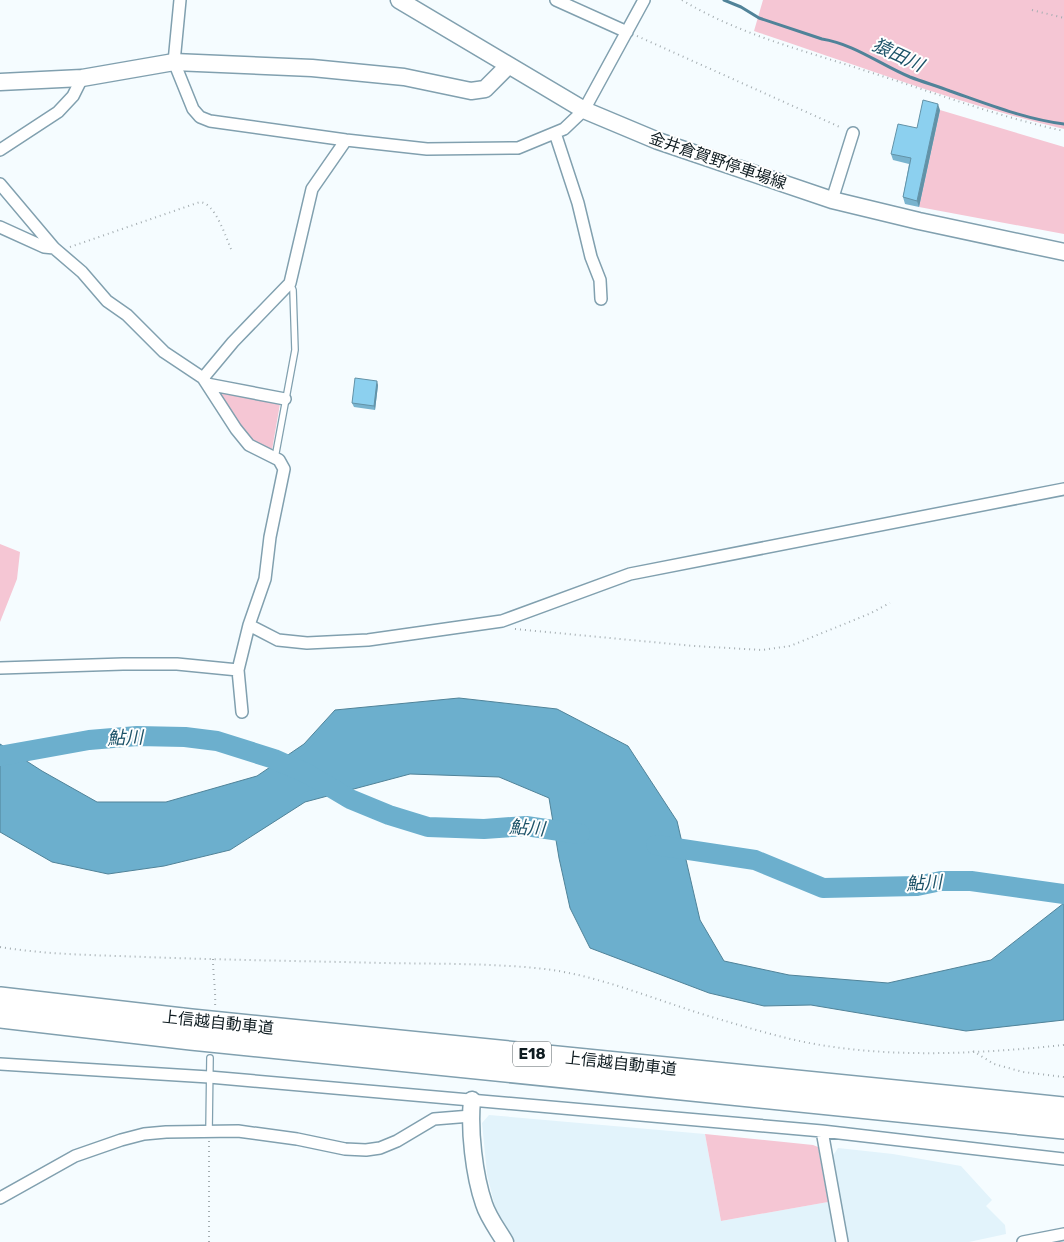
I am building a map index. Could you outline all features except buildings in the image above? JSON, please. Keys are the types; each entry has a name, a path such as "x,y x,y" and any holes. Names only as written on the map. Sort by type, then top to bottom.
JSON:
{"highway":[{"name":"上信越自動車道","path":"0,998 172,1018 1064,1108"},
{"name":"上信越自動車道","path":"0,1017 145,1034 1064,1128"}],"main road":[{"name":"金井倉賀野停車場線","path":"399,0 584,110 658,141 832,200 1064,252"},
{"path":"0,82 82,78 174,62 312,68 404,77 471,91 485,89 508,66"},
{"path":"472,1100 471,1116 477,1176 484,1206 505,1242"}],"street":[{"path":"180,0 174,62 193,109 200,117 210,121 427,149 518,148 564,129 584,110 644,0"},
{"path":"556,0 627,32"},
{"path":"0,150 58,112 73,96 82,78"},
{"path":"555,133 578,203 591,257 600,280 601,299"},
{"path":"832,200 854,134"},
{"path":"205,381 233,342 290,283 312,189 346,140"},
{"path":"0,184 56,250 82,272 108,301 127,315 164,352 205,381 249,445 279,460 284,469 270,537 265,579 249,626 238,670 242,712"},
{"path":"0,227 56,250"},
{"path":"205,381 285,399"},
{"path":"249,626 278,640 307,643 368,640 502,622 630,574 1064,489"},
{"path":"0,668 177,664 238,670"},
{"path":"0,1064 209,1077 822,1131 1064,1160"},
{"path":"0,1198 76,1156 144,1134 238,1131 297,1139 345,1149 366,1150 380,1148 397,1142 434,1119 471,1116"},
{"path":"822,1131 842,1242"},
{"path":"1023,1242 1064,1234"}],"lane":[{"path":"275,458 294,350 293,290 290,283"},
{"path":"209,1131 210,1058"}],"path":[{"path":"682,0 700,11 746,31 934,94 1064,131"},
{"path":"1032,10 1064,18"},
{"path":"627,32 854,134"},
{"path":"56,250 200,202 205,202 212,207 231,249"},
{"path":"502,622 516,629 694,646 762,650 790,646 869,614 890,603"},
{"path":"0,947 73,955 445,964 547,970 591,979 722,1020 801,1041 866,1050 951,1054 1064,1045"},
{"path":"213,959 213,982 216,994 215,1008"},
{"path":"973,1051 994,1064 1023,1072 1064,1077"},
{"path":"209,1131 209,1242"}],"shaded area":[{"path":"763,0 1064,0 1064,129 947,96 754,31"},
{"path":"940,110 1064,147 1064,234 919,207"},
{"path":"218,390 280,404 272,450 249,439 216,392"},
{"path":"0,544 20,552 17,579 0,622"},
{"path":"489,1115 705,1134 721,1221 828,1202 835,1242 515,1242 495,1207 487,1174 482,1123"},
{"path":"705,1134 818,1147 828,1202 721,1221"},
{"path":"838,1148 893,1154 961,1166 992,1200 986,1206 1005,1225 1006,1234 969,1242 847,1242 832,1157"}],"water":[{"path":"459,698 557,709 628,746 677,821 700,920 724,961 789,975 888,983 991,960 1064,903 1064,1020 966,1031 811,1005 764,1006 709,993 590,948 570,908 549,798 499,777 410,774 305,802 230,850 164,866 108,874 52,862 0,832 0,744 42,771 97,802 166,802 257,776 304,744 335,710"}],"waterway":[{"name":"猿田川","path":"724,0 741,7 759,18 845,45 915,79 1035,119 1064,124"},
{"name":"鮎川","path":"0,756 89,740 137,736 185,737 217,741 274,759 308,774 350,799 389,815 428,827 484,829 526,826 580,834"},
{"name":"鮎川","path":"656,845 755,860 823,888 917,886 941,881 971,881 1064,894"}]}
